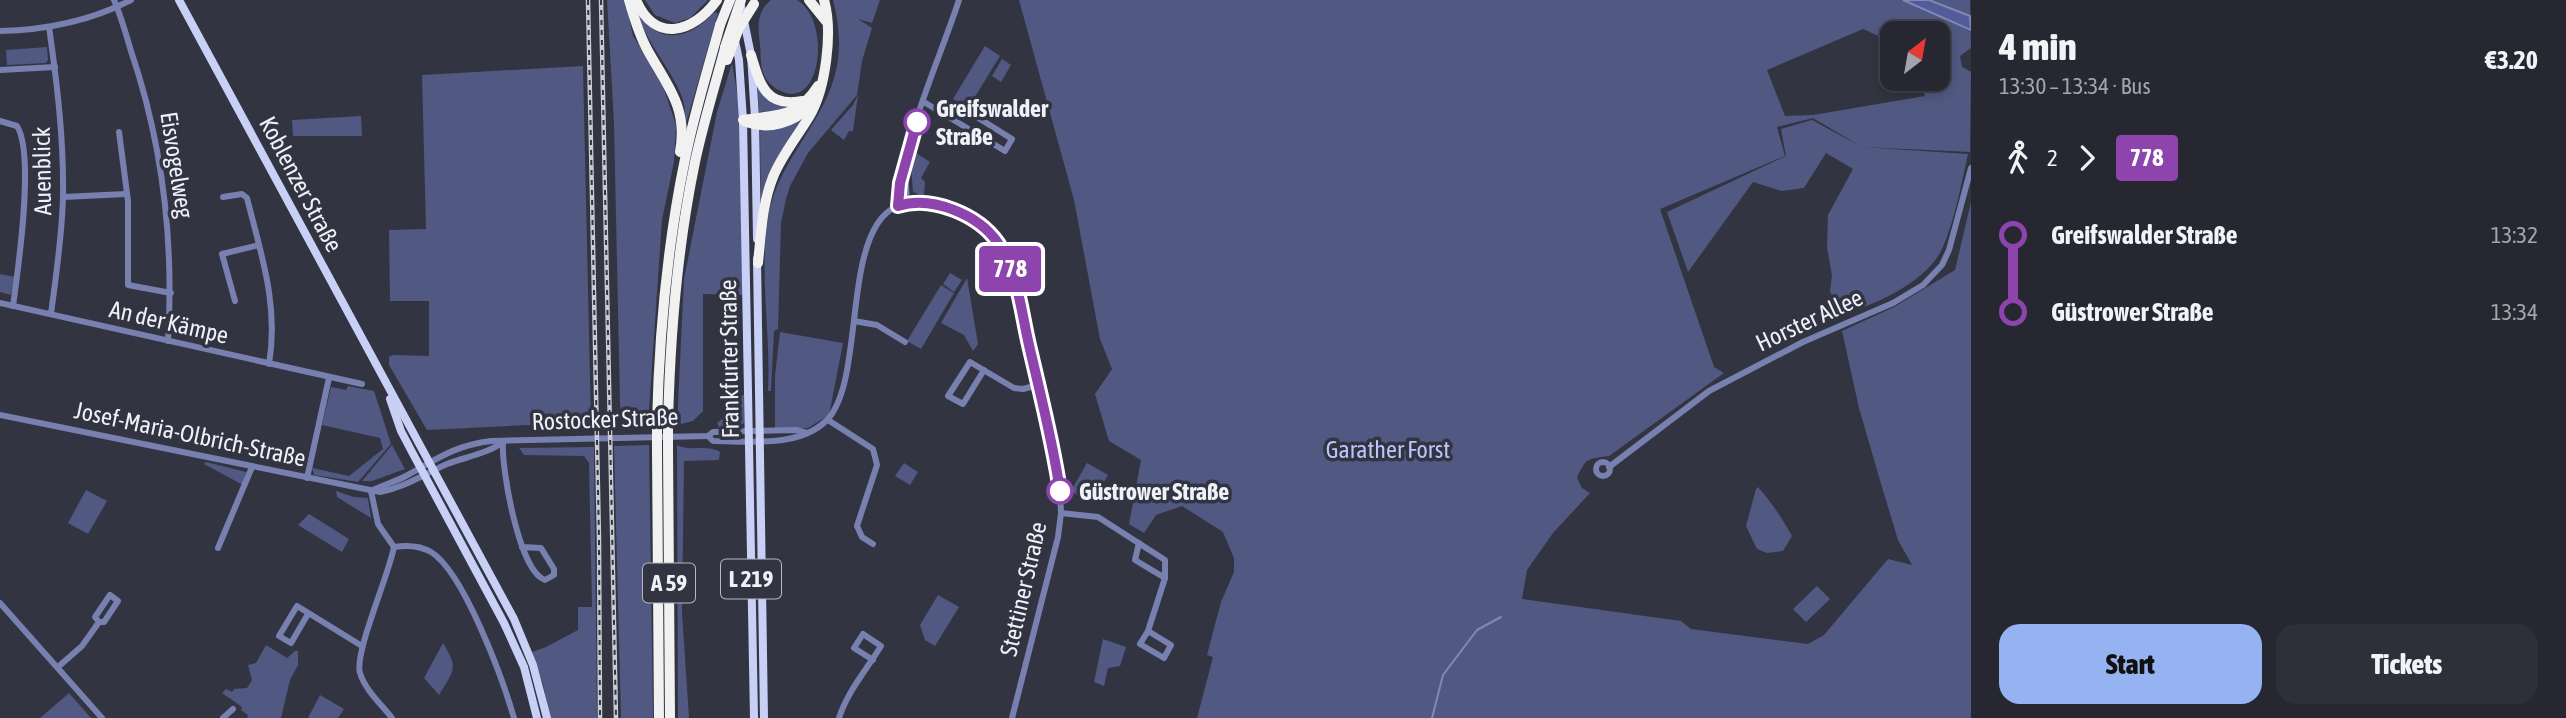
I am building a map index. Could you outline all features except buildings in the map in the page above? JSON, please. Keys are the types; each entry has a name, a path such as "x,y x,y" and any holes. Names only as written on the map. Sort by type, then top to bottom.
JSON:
{"highway":[{"path":"629,0 639,34 677,100 682,122 682,143 670,202 675,211"},
{"path":"636,0 648,19 659,26 677,29 700,20 722,0"},
{"name":"A 59","path":"670,718 662,449 657,424 660,340 675,211 695,117 720,25 722,0"},
{"name":"A 59","path":"659,718 662,449 668,424 669,375 681,249 695,162 725,48 741,0"},
{"path":"809,0 826,22"},
{"path":"743,120 774,125 791,121 805,111 821,83 827,50 824,0"},
{"path":"716,81 722,76 739,27 756,2"},
{"path":"751,55 758,79 772,97 791,103 812,99"},
{"path":"758,263 766,202 772,179 783,156 810,115 812,99"}],"main road":[{"name":"Koblenzer Straße","path":"179,0 514,619 533,664 547,718"},
{"name":"Frankfurter Straße","path":"722,0 728,12 739,60 743,120 754,718"},
{"name":"Frankfurter Straße","path":"741,0 751,55 755,122 764,718"},
{"name":"Koblenzer Straße","path":"387,386 401,431 504,623 524,667 537,718"}],"street":[{"path":"0,31 49,27 85,20 115,4 131,0"},
{"path":"898,206 907,151 959,0"},
{"name":"Eisvogelweg","path":"115,4 154,128 168,217 171,293 168,341"},
{"name":"Auenblick","path":"49,27 63,151 60,247 51,314"},
{"path":"0,70 55,67"},
{"path":"924,102 1005,151 1012,139 964,109 943,113"},
{"path":"0,121 15,124 19,129 24,153 24,212 13,306"},
{"path":"119,132 126,194 128,285 171,293"},
{"name":"Horster Allee","path":"1609,467 1709,391 1803,342 1893,303 1923,285 1942,265 1949,250 1971,168"},
{"path":"873,544 862,537 857,526 877,465 877,456 873,449 828,420 838,399 865,252 881,218 907,203 906,184 902,179"},
{"path":"63,197 126,194"},
{"path":"223,197 242,194 247,198 273,315 269,364"},
{"name":"Stettiner Straße","path":"907,203 931,205 962,214 984,228 1000,246 1014,283 1058,473 1061,513 1012,718"},
{"path":"235,301 222,254 259,244"},
{"name":"An der Kämpe","path":"0,303 362,384"},
{"path":"854,321 877,325 905,342"},
{"path":"984,370 963,404 948,396 970,362 984,370 1014,388 1023,389 1038,385"},
{"path":"307,478 330,378"},
{"name":"Josef-Maria-Olbrich-Straße","path":"0,415 371,491 396,489 434,470"},
{"name":"Rostocker Straße","path":"429,461 472,443 708,436 713,432 750,436 761,441 797,438 828,420"},
{"name":"Rostocker Straße","path":"750,436 761,431 807,433"},
{"path":"503,442 514,522 522,547 538,577 545,580 554,575 554,569 541,548 522,547"},
{"name":"Rostocker Straße","path":"434,470 492,450 503,442"},
{"path":"392,718 360,674 359,665 362,646 386,580 394,547 378,524 371,491 401,478 429,461"},
{"path":"218,548 252,467"},
{"path":"1061,513 1092,515 1165,560 1165,578 1148,631 1140,644 1164,658 1171,645 1148,631"},
{"path":"1139,544 1135,560 1165,578"},
{"path":"394,547 417,546 430,551 449,571 481,629 500,673 514,718"},
{"path":"0,603 102,718"},
{"path":"309,614 291,643 279,636 297,607 309,614 362,646"},
{"path":"58,667 82,646 99,622"},
{"path":"839,718 845,704 873,660 881,646 863,634 854,648 873,660"},
{"path":"223,718 233,709"}],"green space":[{"path":"607,0 625,0 633,36 661,80 676,125 674,162 662,220 648,425 623,428 620,404 614,123"},
{"path":"645,0 708,0 690,18 675,23 655,15"},
{"path":"771,0 797,0 808,11 815,26 818,43 813,77 805,88 795,94 772,86 762,69 759,20"},
{"path":"833,0 880,0 872,23 858,19 872,28 862,61 857,95 808,153 786,199 781,223 778,329 774,331 771,391 768,391 765,262 768,219 778,184 822,106 834,79 839,45"},
{"name":"Garather Forst","path":"1019,0 1970,0 1971,48 1960,56 1962,67 1971,72 1970,152 1862,147 1968,154 1951,226 1934,261 1924,272 1897,291 1867,306 1839,315 1830,291 1832,275 1827,248 1828,215 1853,169 1826,153 1804,188 1782,191 1753,182 1688,272 1667,212 1786,156 1781,129 1812,120 1860,146 1813,118 1777,127 1785,156 1660,209 1714,367 1724,373 1609,456 1592,459 1583,466 1577,478 1582,488 1590,493 1553,533 1527,570 1522,599 1681,621 1691,629 1808,644 1824,635 1888,559 1912,565 1898,540 1879,477 1859,408 1842,331 1894,307 1955,270 1971,202 1971,718 1197,718 1213,657 1207,655 1221,602 1234,572 1234,558 1223,532 1182,506 1156,515 1144,533 1129,524 1141,460 1109,441 1095,394 1112,369 1100,339 1074,200","holes":["1880,21 1950,21 1950,91 1923,91 1925,96 1813,115 1785,116 1767,70 1863,29 1880,37"]},
{"path":"636,9 653,29 673,35 684,34 704,22 714,12 718,13 686,124 682,97 645,32"},
{"path":"985,46 1000,56 968,108 953,99"},
{"path":"47,47 46,63 7,65 6,50"},
{"path":"1002,59 1011,65 1001,82 992,76"},
{"path":"732,63 741,115 743,295 703,294 703,411 693,421 677,425 684,279 717,112"},
{"path":"583,66 591,422 427,430 389,365 389,357 393,355 429,356 429,301 390,301 389,230 426,229 422,75"},
{"path":"757,81 763,93 794,105 775,111 759,112"},
{"path":"858,95 853,131 849,131 844,140 831,130 853,105"},
{"path":"806,115 781,154 761,218 760,129"},
{"path":"361,116 362,136 293,136 292,120"},
{"path":"913,151 930,162 921,178 925,182 924,196 913,192"},
{"path":"950,273 962,280 954,292 943,284"},
{"path":"0,274 15,277 11,295 0,292"},
{"path":"967,278 978,344 973,351 964,335 941,323"},
{"path":"941,285 954,293 921,349 907,341"},
{"path":"780,332 843,343 829,415 808,428 775,430 775,376"},
{"path":"348,386 374,391 391,444 358,482 314,475 312,468 349,476 383,449 380,438 322,425 331,387 346,390"},
{"path":"740,395 744,395 744,423 737,428 720,429 717,423 736,408"},
{"path":"392,445 405,469 372,481 362,481"},
{"path":"649,445 653,718 621,718 614,446"},
{"path":"677,445 720,452 719,460 684,461 682,612 689,718 678,718"},
{"path":"594,447 597,718 550,718 543,684 532,652 578,630 578,607 592,607 589,463 584,456 524,455 519,448"},
{"path":"206,462 246,472 243,485 204,464"},
{"path":"904,463 918,472 910,485 895,476"},
{"path":"1087,463 1108,475 1091,503 1071,491"},
{"path":"1758,487 1792,536 1783,551 1767,553 1757,549 1746,526"},
{"path":"86,490 107,501 88,534 68,523"},
{"path":"336,491 368,498 371,518 337,497"},
{"path":"309,514 349,539 342,552 298,525"},
{"path":"1817,586 1830,599 1806,622 1793,609"},
{"path":"938,595 959,607 935,646 925,640 920,625"},
{"path":"1103,639 1126,647 1120,666 1108,668 1104,686 1094,682"},
{"path":"443,643 453,669 439,695 424,678"},
{"path":"266,645 287,658 298,651 298,665 290,680 281,718 247,718 248,715 241,710 242,707 222,693 226,689 232,692 234,689 247,688 252,680 248,665 256,663"},
{"path":"69,693 91,718 40,718"},
{"path":"320,695 344,709 338,718 308,718"}],"shaded area":[{"path":"1903,0 1929,0 1970,16 1971,30"}],"waterway":[{"path":"1432,718 1443,675 1477,630 1501,617"}],"railway":[{"path":"588,0 600,718"},
{"path":"601,0 616,718"}],"bus line":[{"name":"778","path":"917,122 907,151 898,206 907,203 923,204 962,214 984,228 1000,246 1008,262 1020,304 1060,491"}],"place":[{"name":"Greifswalder Straße","path":"917,122"},
{"name":"Güstrower Straße","path":"1060,491"}]}
